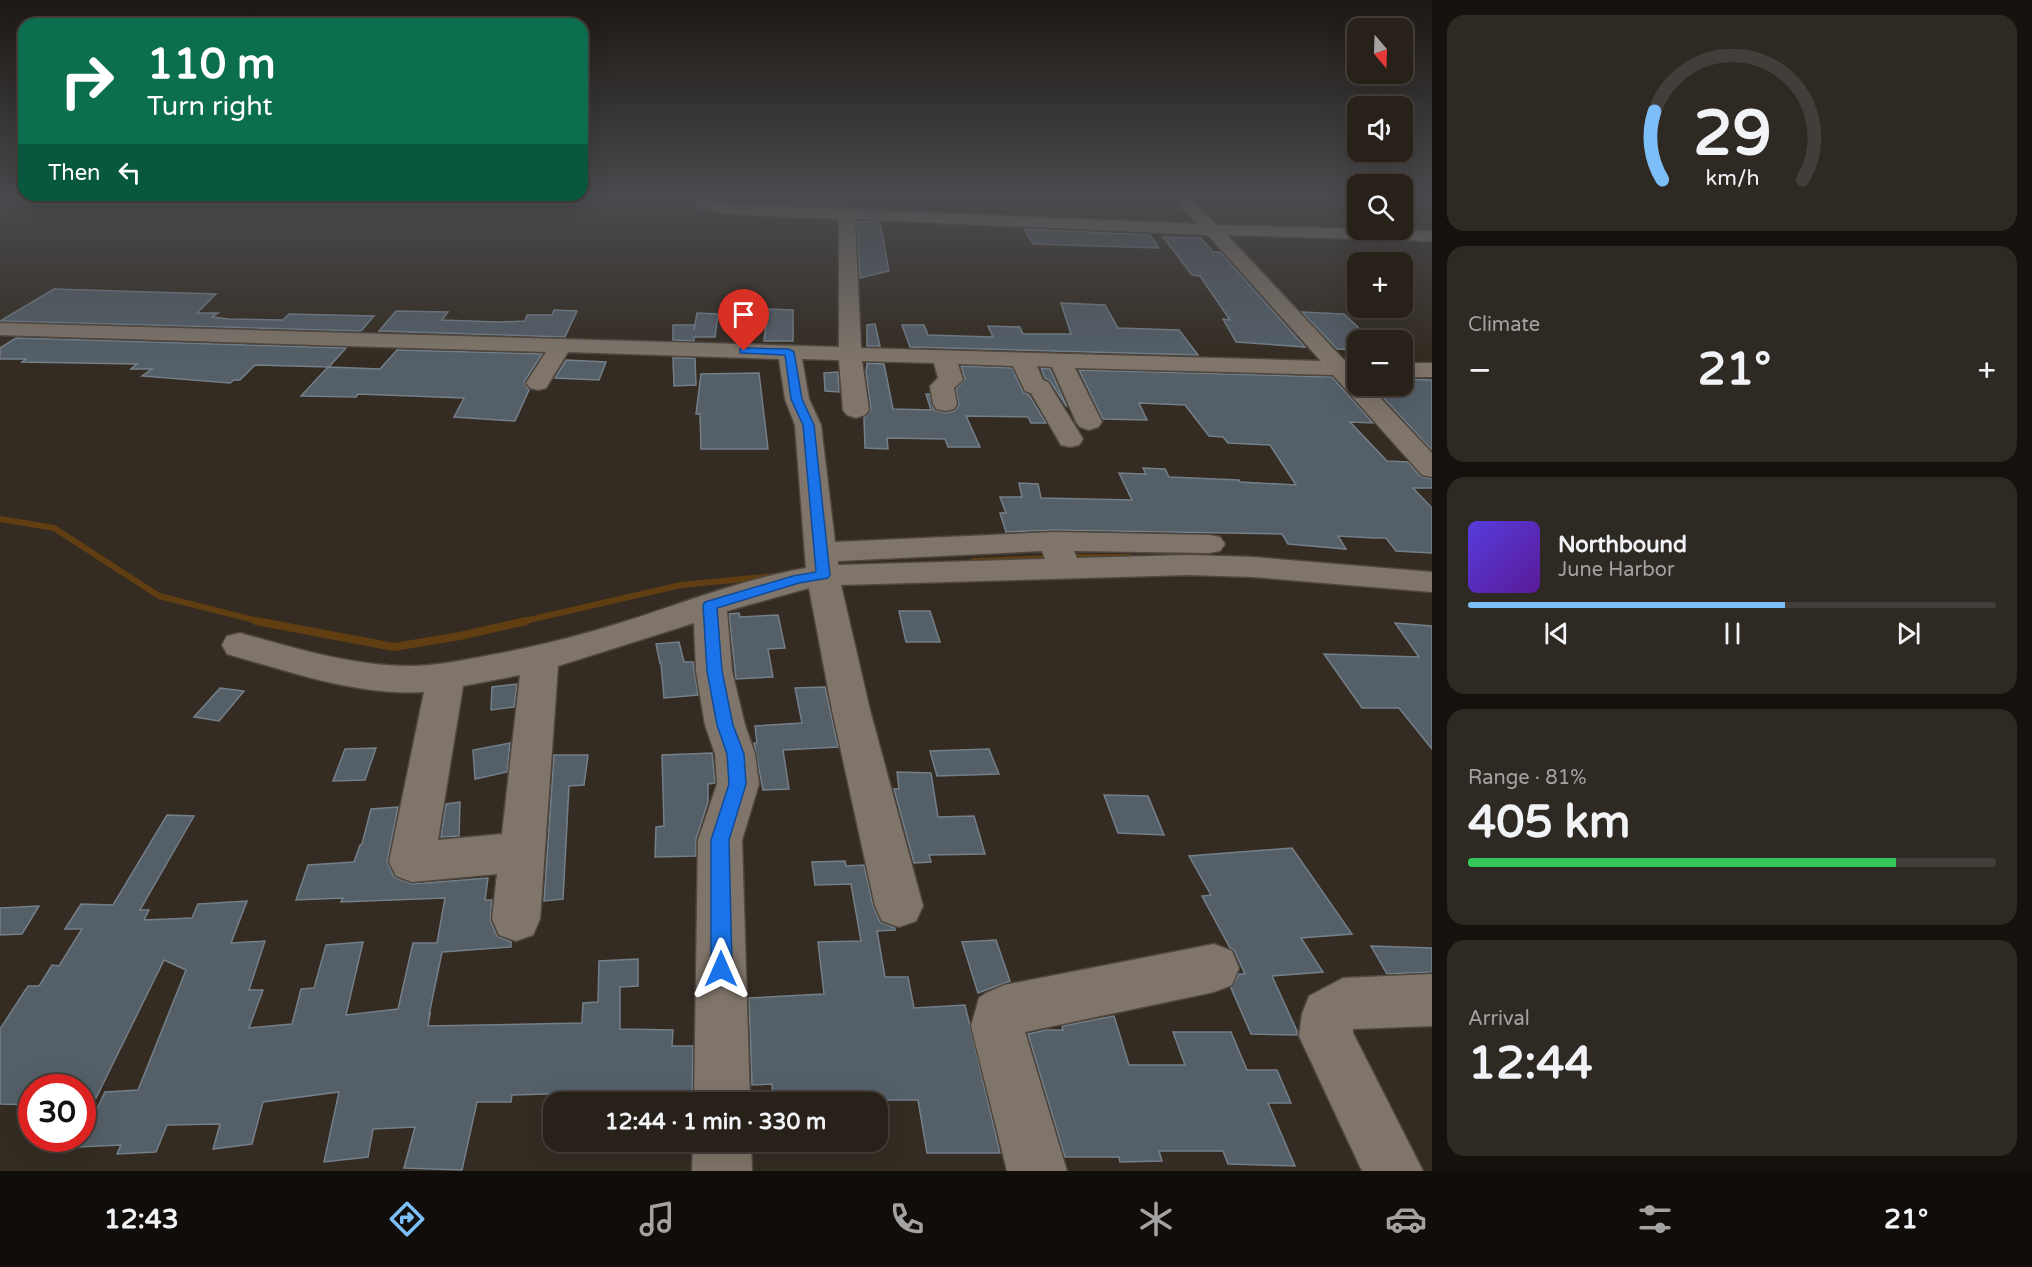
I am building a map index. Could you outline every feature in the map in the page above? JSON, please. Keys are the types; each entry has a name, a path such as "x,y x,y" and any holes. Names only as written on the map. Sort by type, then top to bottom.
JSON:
{"street":[{"path":"848,251 850,354 856,410"},
{"path":"1233,251 1347,367"},
{"path":"0,329 1347,369"},
{"path":"538,383 561,345"},
{"path":"789,352 796,399 808,425 822,567 851,710 899,906"},
{"path":"944,357 951,380 942,387 945,404"},
{"path":"1022,359 1033,386 1040,387 1070,439"},
{"path":"1060,360 1089,422"},
{"path":"1413,370 1432,370"},
{"path":"1371,396 1432,469"},
{"path":"240,645 329,669 371,677 411,679 514,664 601,642 710,605 797,579 822,567 1243,545 1432,565"},
{"path":"1059,556 1188,565 1242,566 1432,582"},
{"path":"710,605 714,671 725,725 735,754 738,784 720,840 722,1092"},
{"path":"516,919 540,657"},
{"path":"446,675 412,862 522,852"},
{"path":"1037,1171 997,1026 998,1017 1004,1011 1050,1000 1214,968"},
{"path":"1393,1171 1326,1036 1328,1014 1343,1004 1432,1000"},
{"path":"722,1152 722,1171"}],"building":[{"path":"859,251 885,251 889,271 860,278"},
{"path":"1173,251 1220,252 1305,347 1236,342 1223,319 1230,320 1200,276 1192,275"},
{"path":"54,289 216,294 197,313 218,313 212,317 229,319 283,320 289,314 374,316 361,331 0,321"},
{"path":"1061,303 1105,305 1118,328 1179,330 1198,355 910,347 902,325 924,325 928,335 993,337 988,326 1020,327 1023,334 1071,334"},
{"path":"768,309 793,310 793,341 764,341"},
{"path":"554,310 577,311 565,337 379,331 396,311 448,312 442,320 498,322 525,321 527,315 552,315"},
{"path":"1302,312 1344,314 1358,327 1358,330 1347,330 1347,349 1337,349"},
{"path":"697,313 718,314 715,337 694,337 694,341 673,340 673,325 694,325 694,330"},
{"path":"875,324 880,346 867,346 867,325"},
{"path":"16,338 346,348 329,367 255,365 240,380 230,383 142,376 152,369 131,369 137,364 22,362 26,359 0,359 0,348"},
{"path":"397,350 542,354 524,382 529,390 515,421 454,417 464,398 358,394 356,397 301,396 328,367 380,369"},
{"path":"673,358 695,358 696,385 674,386"},
{"path":"566,360 606,362 599,380 555,378"},
{"path":"867,363 884,364 893,409 931,410 926,394 929,394 934,410 945,413 954,411 959,405 956,389 965,379 961,366 1012,368 1023,392 1029,395 1046,423 1031,423 1028,417 966,416 980,447 948,447 945,439 887,438 888,449 865,448 864,418 871,410"},
{"path":"1041,368 1050,369 1067,407 1050,381 1045,378"},
{"path":"1079,370 1332,377 1373,423 1350,422 1387,461 1408,462 1420,476 1432,479 1432,488 1413,488 1432,508 1432,553 1396,551 1386,538 1338,536 1346,549 1288,544 1282,534 1054,530 1006,532 1000,513 1006,513 1000,497 1022,497 1019,483 1038,484 1041,498 1132,500 1119,473 1146,474 1143,468 1165,469 1169,477 1296,485 1270,445 1228,443 1223,437 1209,436 1185,405 1139,403 1147,420 1103,419"},
{"path":"838,372 839,392 825,391 824,373"},
{"path":"759,373 768,449 701,449 700,414 696,414 701,374"},
{"path":"1413,379 1432,380 1432,450 1381,396 1413,396"},
{"path":"899,611 930,611 940,642 906,642"},
{"path":"739,613 740,617 778,615 785,648 768,649 773,677 736,679 729,614"},
{"path":"1395,623 1432,626 1432,749 1399,708 1362,708 1324,654 1419,657"},
{"path":"679,642 684,662 693,662 698,695 664,698 661,663 656,644"},
{"path":"517,684 514,707 491,710 492,687"},
{"path":"825,687 838,747 783,750 789,789 763,790 754,743 757,743 755,726 802,723 795,688"},
{"path":"220,688 244,691 219,721 194,717"},
{"path":"510,743 507,772 475,779 473,750"},
{"path":"376,748 365,780 333,781 345,749"},
{"path":"989,749 999,774 937,776 930,751"},
{"path":"712,753 715,783 708,784 708,802 696,839 696,856 655,857 656,827 664,826 662,755"},
{"path":"554,755 588,755 584,785 569,786 563,899 544,901"},
{"path":"897,772 931,773 938,817 974,816 985,854 929,855 931,862 914,863 894,789 899,789"},
{"path":"1104,795 1148,796 1164,835 1118,833"},
{"path":"460,802 459,836 441,837 446,804"},
{"path":"398,807 387,862 394,877 412,884 488,878 485,900 492,900 490,920 497,936 511,942 511,947 442,952 428,1026 582,1023 583,1003 598,1002 599,961 638,959 638,986 620,987 620,1029 673,1030 672,1046 693,1046 692,1092 543,1092 543,1094 512,1095 511,1102 477,1102 462,1170 404,1168 415,1127 373,1129 368,1157 324,1162 339,1092 263,1102 252,1144 213,1149 220,1124 167,1125 156,1152 117,1154 121,1145 96,1146 96,1111 105,1092 138,1090 186,970 164,960 96,1098 96,1074 18,1074 18,1105 0,1104 0,1029 28,986 39,986 52,965 59,966 82,929 65,929 81,904 113,905 167,815 194,816 140,910 149,910 144,920 192,918 198,904 247,901 231,943 265,941 249,990 263,990 249,1028 292,1024 301,989 314,988 326,945 363,942 346,1015 398,1009 413,943 437,943 445,898 341,902 343,898 296,900 308,865 354,862 362,844 371,809"},
{"path":"1292,848 1352,934 1301,938 1323,972 1272,976 1297,1035 1251,1034 1231,988 1239,974 1245,974 1234,950 1230,948 1202,896 1211,895 1189,856"},
{"path":"845,861 846,866 864,865 873,906 880,922 895,928 895,930 877,931 885,977 908,977 914,1008 965,1005 1000,1153 927,1153 918,1100 888,1100 888,1092 772,1092 772,1084 752,1085 749,998 824,994 818,942 861,941 851,884 815,885 812,862"},
{"path":"39,906 22,934 0,935 0,908"},
{"path":"996,940 1010,981 978,993 962,942"},
{"path":"1371,946 1432,948 1432,972 1387,974"},
{"path":"1114,1016 1129,1065 1185,1065 1173,1032 1231,1032 1247,1070 1277,1070 1291,1103 1268,1103 1295,1166 1228,1164 1223,1151 1159,1151 1162,1161 1120,1162 1119,1157 1065,1157 1028,1034 1046,1030 1063,1030 1062,1026"}],"waterway":[{"path":"0,519 54,528 159,596 262,622"},
{"path":"1070,557 1130,557"},
{"path":"974,561 1052,558"},
{"path":"520,622 681,585 774,576"},
{"path":"256,621 394,647 460,636 526,621"}],"route":[{"path":"721,969 720,840 738,784 735,754 725,725 714,671 710,605 797,579 823,575 808,425 796,399 789,352 744,351"}]}
